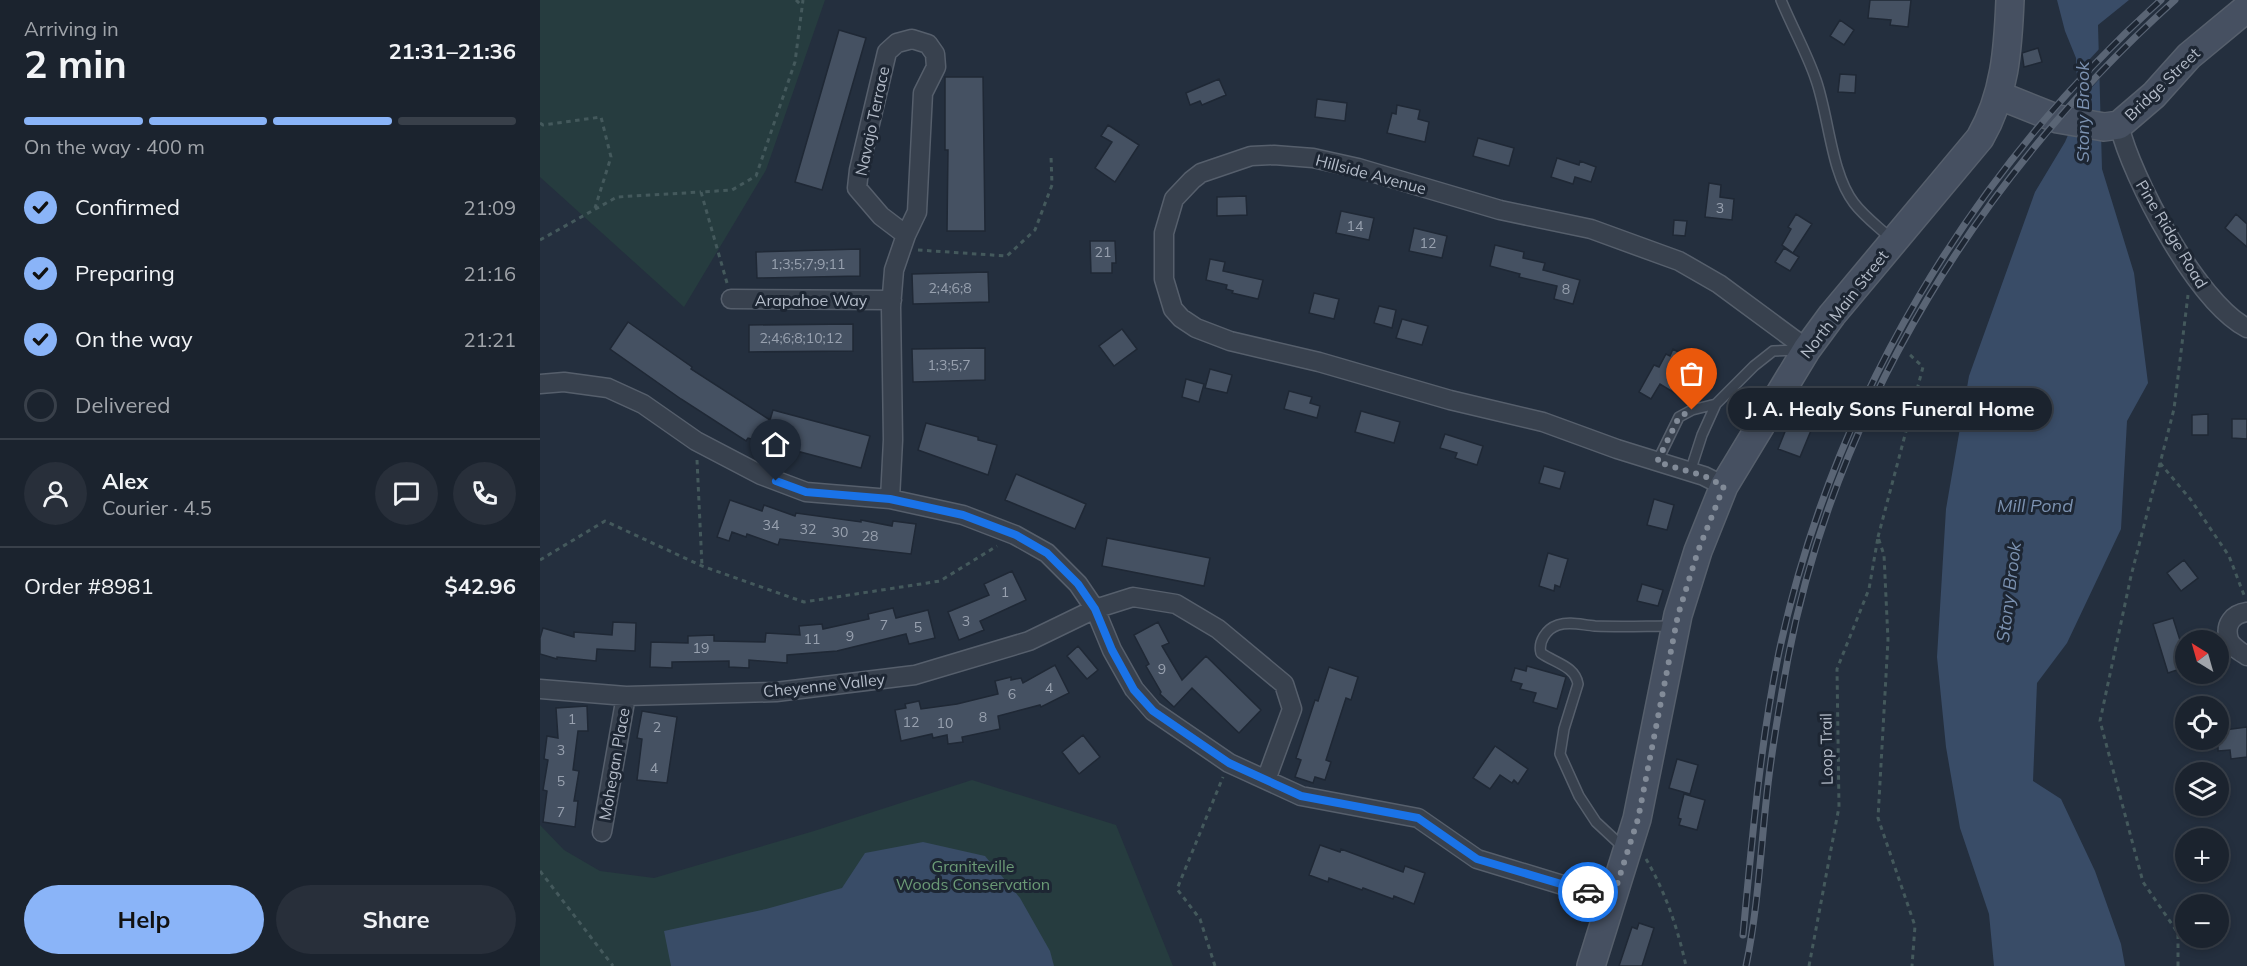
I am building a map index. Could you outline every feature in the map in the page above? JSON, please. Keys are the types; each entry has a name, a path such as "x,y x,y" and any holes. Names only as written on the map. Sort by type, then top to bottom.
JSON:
{"main road":[{"name":"North Main Street","path":"1591,966 1630,844 1676,626 1698,551 1724,486 1807,350 1832,315 1980,138 1989,124 2007,59 2010,0"},
{"name":"Bridge Street","path":"1998,95 2066,121 2112,126 2154,95 2189,56 2247,8"}],"street":[{"name":"Navajo Terrace","path":"890,499 893,440 891,300 894,270 903,242 917,212 923,93 936,68 935,54 928,44 912,39 897,43 887,52 859,170 858,188 903,242"},
{"name":"Pine Ridge Road","path":"2112,126 2137,177 2190,272 2210,298 2247,328"},
{"name":"Hillside Avenue","path":"1724,486 1690,472 1543,422 1450,399 1319,362 1230,341 1196,328 1181,318 1173,309 1164,279 1164,233 1174,199 1191,180 1201,173 1251,156 1274,154 1313,158 1358,168 1500,210 1591,229 1679,261 1719,284 1807,350"},
{"name":"Arapahoe Way","path":"731,299 891,300"},
{"path":"540,384 564,382 608,388 643,404 696,441 761,475 806,492 890,499 963,515 1016,535 1047,553 1078,584 1095,609 1112,650 1134,690 1153,711 1229,763 1301,796 1418,818 1477,859 1612,900"},
{"name":"Cheyenne Valley","path":"540,689 626,696 776,692 915,675 1029,641 1095,609 1133,597 1176,604 1218,629 1284,684 1292,709 1266,780"},
{"path":"2247,612 2238,613 2233,617 2229,633 2229,640 2237,650 2247,656"},
{"name":"Mohegan Place","path":"602,832 626,696"}],"lane":[{"path":"1781,0 1816,78 1827,114 1838,171 1844,186 1854,203 1887,236 1895,240"},
{"path":"1690,472 1702,435 1716,404 1754,366 1773,351 1807,350"},
{"path":"1657,462 1679,417 1692,410 1716,404"},
{"path":"1630,844 1596,822 1579,796 1567,770 1560,754 1564,729 1578,684 1571,670 1541,653 1539,646 1543,636 1555,625 1568,623 1593,626 1676,626"}],"path":[{"path":"796,0 803,8"},
{"path":"540,240 617,197 732,190 756,176 795,62 803,0"},
{"path":"540,123 543,125 601,117 611,157 594,210"},
{"path":"903,242 1007,256 1035,230 1052,185 1051,156"},
{"path":"701,192 731,299"},
{"path":"2178,966 2178,933 2143,882 2100,721 2131,576 2174,409 2190,272"},
{"name":"Loop Trail","path":"1809,966 1839,807 1837,669 1869,589 1878,537 1923,367 1908,353"},
{"path":"696,441 702,566"},
{"path":"2160,463 2191,500 2229,556 2247,602"},
{"path":"540,560 605,521 702,566 804,603 940,581 1016,535"},
{"name":"Loop Trail","path":"1878,537 1884,555 1888,640 1878,818 1915,926 1912,966"},
{"path":"1215,966 1200,919 1177,889 1229,763"},
{"path":"1630,844 1659,881 1686,966"},
{"path":"540,871 613,966"}],"green space":[{"path":"540,0 825,0 766,170 684,307 540,177"},
{"name":"Graniteville Woods Conservation","path":"972,780 1116,825 1173,966 540,966 540,825 564,850 600,871 654,878 814,831"}],"water":[{"name":"Mill Pond","path":"2057,0 2129,0 2098,25 2102,169 2134,273 2148,383 2127,421 2121,529 2067,643 2037,683 2033,781 2061,799 2095,871 2121,944 2125,966 1994,966 1989,914 1960,828 1946,747 1937,657 1946,509 1969,376 2035,192 2065,142 2078,112 2076,58 2065,31"},
{"path":"923,842 985,856 1020,898 1050,951 1054,966 671,966 664,931 766,909 842,888 865,853"}],"pier":[{"path":"2102,46 2103,75 2075,106 2073,77"}],"building":[{"path":"1870,0 1911,0 1908,27 1890,25 1891,20 1868,18"},
{"path":"1840,20 1854,30 1844,45 1830,36"},
{"path":"839,30 866,38 822,190 795,182"},
{"path":"2038,48 2042,62 2024,67 2022,53"},
{"path":"1840,74 1856,75 1855,93 1838,92"},
{"path":"945,77 983,77 985,231 947,231 948,150 945,150"},
{"path":"1219,79 1226,95 1202,105 1200,101 1190,105 1186,93"},
{"path":"1317,99 1347,103 1345,121 1315,117"},
{"path":"1397,105 1420,110 1418,119 1429,122 1425,142 1387,133 1392,113 1396,114"},
{"path":"1108,125 1139,145 1115,182 1095,168 1112,142 1101,136"},
{"path":"1478,138 1514,148 1509,166 1473,156"},
{"path":"1557,158 1579,165 1580,161 1596,167 1591,182 1575,177 1573,184 1551,177"},
{"path":"1709,183 1721,185 1720,197 1734,199 1732,220 1705,217"},
{"path":"1246,196 1247,215 1217,216 1217,197"},
{"path":"1341,211 1374,218 1369,240 1336,233"},
{"path":"1796,214 1812,224 1793,253 1782,245 1791,229 1788,227"},
{"path":"2236,214 2247,224 2247,247 2225,228"},
{"path":"1674,220 1687,221 1685,236 1673,235"},
{"path":"1414,228 1447,236 1442,258 1409,251"},
{"path":"1090,241 1115,241 1116,263 1112,263 1112,273 1091,273"},
{"path":"1495,245 1524,252 1523,258 1545,263 1543,270 1580,280 1573,304 1554,299 1557,286 1519,277 1520,274 1490,266"},
{"path":"1784,248 1799,257 1790,271 1775,262"},
{"path":"860,249 860,276 757,278 756,252"},
{"path":"1210,259 1225,262 1223,271 1263,280 1258,299 1232,293 1233,291 1226,289 1227,285 1206,280"},
{"path":"988,272 989,302 913,304 912,274"},
{"path":"1314,293 1339,299 1334,319 1309,313"},
{"path":"1379,306 1396,310 1392,328 1374,323"},
{"path":"1402,319 1428,326 1422,345 1396,338"},
{"path":"628,322 692,367 691,369 770,420 773,410 870,436 861,468 748,438 746,441 610,349"},
{"path":"853,324 853,351 749,352 749,325"},
{"path":"1122,329 1137,349 1114,366 1099,346"},
{"path":"985,348 985,380 913,382 912,349"},
{"path":"1673,349 1687,357 1690,353 1713,369 1713,377 1703,395 1698,392 1691,403 1660,384 1651,399 1639,392 1654,365 1659,367 1666,354 1670,356"},
{"path":"1210,369 1232,375 1227,393 1205,388"},
{"path":"1186,379 1204,384 1199,402 1182,397"},
{"path":"1289,391 1312,397 1310,403 1320,406 1317,418 1284,409"},
{"path":"1795,407 1817,416 1800,457 1778,449"},
{"path":"1361,411 1400,422 1394,443 1355,432"},
{"path":"2208,414 2208,435 2192,435 2192,415"},
{"path":"2232,419 2247,419 2247,439 2232,438"},
{"path":"926,423 978,437 978,440 997,445 988,475 918,450"},
{"path":"1445,434 1483,446 1477,465 1455,458 1457,453 1440,448"},
{"path":"1544,466 1565,472 1560,489 1539,483"},
{"path":"1016,474 1086,504 1075,529 1005,500"},
{"path":"1654,499 1674,505 1667,530 1647,525"},
{"path":"730,500 762,511 764,505 795,516 796,513 892,526 893,521 916,524 911,554 780,539 778,545 747,534 746,537 732,532 729,541 717,537"},
{"path":"1107,538 1210,558 1204,586 1102,566"},
{"path":"1548,553 1568,559 1560,587 1555,585 1554,591 1539,586"},
{"path":"2184,560 2198,578 2181,591 2167,573"},
{"path":"1012,571 1026,600 980,621 984,630 959,640 948,612 989,595 984,584"},
{"path":"1642,584 1663,590 1658,606 1637,601"},
{"path":"893,608 896,618 928,610 935,638 909,644 906,634 837,651 787,655 787,663 749,660 749,668 729,667 729,661 672,662 672,668 650,667 651,642 688,643 688,636 714,635 714,641 765,642 766,633 800,635 799,626 822,624 823,629 869,619 868,614"},
{"path":"2173,618 2177,630 2175,630 2175,671 2168,673 2153,624"},
{"path":"613,622 636,623 635,651 597,649 596,661 557,657 557,659 540,654 540,638 543,628 574,637 574,632 612,635"},
{"path":"1158,622 1169,643 1162,646 1182,680 1206,656 1261,710 1239,733 1192,688 1174,707 1160,694 1146,666 1149,664 1134,635"},
{"path":"1078,646 1098,670 1087,679 1067,656"},
{"path":"1055,665 1069,693 1041,707 1040,705 998,716 1000,729 962,737 963,742 948,744 947,735 933,738 932,734 901,741 895,710 906,708 905,704 919,701 921,709 957,704 998,694 995,681 1011,677 1011,680 1021,678 1023,683"},
{"path":"1527,666 1566,677 1557,709 1533,702 1536,693 1520,689 1522,684 1511,681 1515,668 1526,671"},
{"path":"1329,667 1358,677 1351,700 1346,698 1326,760 1331,762 1325,780 1315,777 1313,783 1295,777 1301,760 1296,758 1315,700 1318,701"},
{"path":"587,706 588,731 578,731 573,770 579,771 574,801 578,801 575,827 543,822 547,791 543,790 548,760 544,759 547,736 558,738 556,708"},
{"path":"642,711 677,717 667,783 637,780 642,739 637,738"},
{"path":"2247,727 2247,757 2231,759 2230,750 2218,751 2229,750 2229,729"},
{"path":"1083,735 1100,757 1079,774 1062,752"},
{"path":"1495,746 1528,769 1518,784 1500,775 1490,789 1473,778"},
{"path":"1677,759 1698,765 1690,794 1669,788"},
{"path":"1684,794 1705,800 1697,830 1679,825 1681,819 1678,818"},
{"path":"1320,845 1340,852 1341,849 1403,872 1405,866 1425,873 1414,904 1394,896 1393,899 1363,888 1362,890 1329,878 1328,882 1309,875"},
{"path":"1639,923 1654,928 1642,966 1619,966 1632,927 1637,929"}],"railway":[{"path":"1743,935 1762,757 1779,652 1803,559 1835,468 1874,380 1919,296 1971,215 2029,139 2092,67 2161,0"},
{"path":"1746,966 1757,895 1771,761 1788,658 1811,564 1842,472 1882,383 1928,298 1982,217 2041,140 2106,67 2175,0"}],"way so far":[{"path":"1588,892 1612,900 1638,819 1678,615 1698,551 1724,486 1704,476 1657,462 1679,417 1692,410"}],"place":[{"name":"J. A. Healy Sons Funeral Home","path":"1692,410"}],"route":[{"path":"776,481 806,492 890,499 963,515 1016,535 1047,553 1078,584 1095,609 1112,650 1134,690 1153,711 1229,763 1301,796 1418,818 1477,859 1588,892"}],"water label":[{"name":"Stony Brook","path":"2083,112"},
{"name":"Stony Brook","path":"2009,592"}]}
